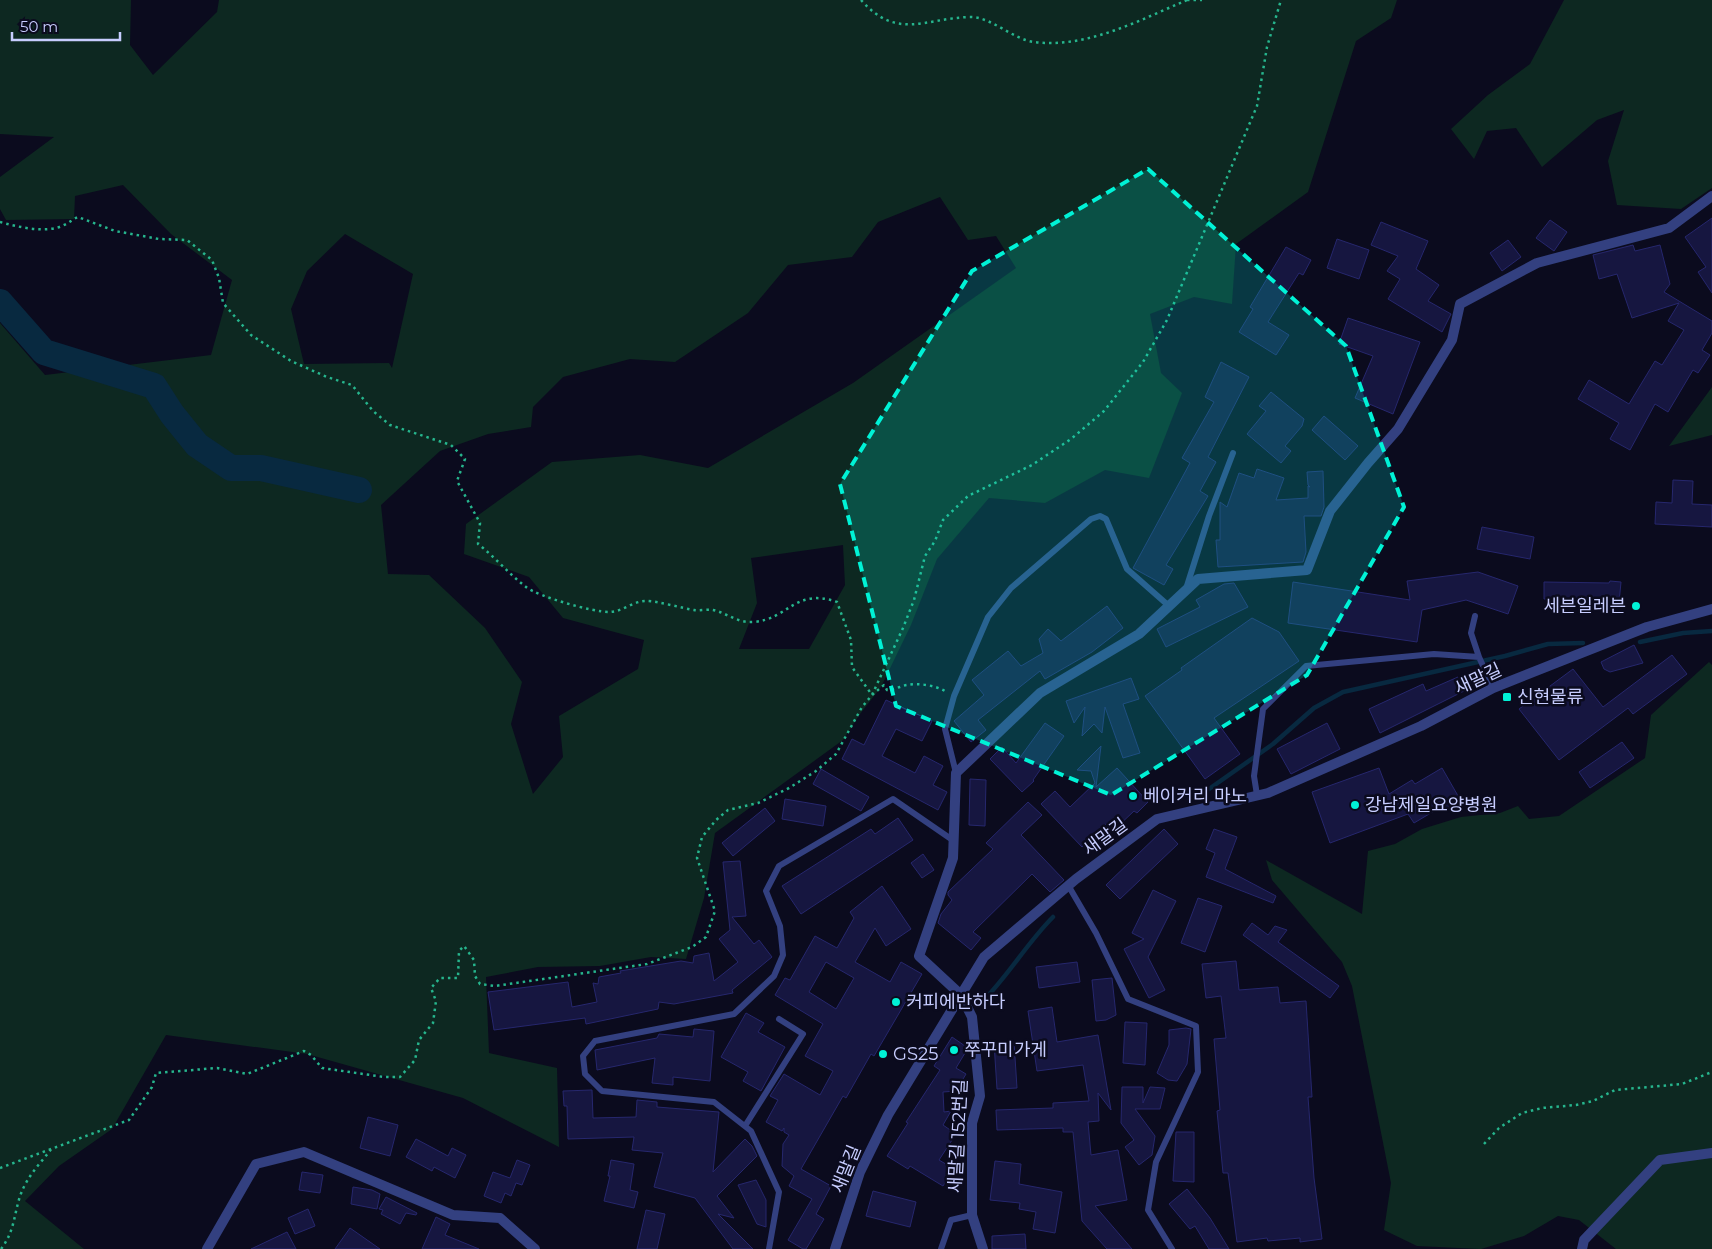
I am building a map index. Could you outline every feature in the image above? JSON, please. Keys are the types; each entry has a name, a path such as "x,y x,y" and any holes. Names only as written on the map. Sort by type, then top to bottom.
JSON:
{"street":[{"path":"961,995 919,956 953,858 956,773 1040,693 1139,634 1198,579 1307,570 1330,511 1368,463 1398,430 1452,340 1460,304 1537,263 1669,228 1712,196"},
{"name":"새말길","path":"835,1249 860,1172 888,1115 984,957 1068,885 1157,819 1268,793 1421,726 1493,688 1647,627 1712,609"},
{"name":"새말길 152번길","path":"961,995 972,1017 980,1096 972,1123 972,1216 983,1249"},
{"path":"207,1249 256,1164 304,1152 453,1215 500,1218 536,1249"},
{"path":"1582,1249 1584,1240 1660,1160 1712,1153"}],"lane":[{"path":"1185,591 1209,516 1233,453"},
{"path":"956,773 945,729 954,696 988,617 1011,588 1091,519 1100,516 1106,519 1127,569 1169,606"},
{"path":"1475,616 1471,633 1493,688"},
{"path":"1257,795 1254,776 1263,709 1306,666 1434,654 1479,657"},
{"path":"769,1249 779,1192 751,1131 714,1102 602,1091 585,1074 583,1056 594,1042 734,1014 774,976 783,955 780,926 766,892 780,866 893,799 954,842"},
{"path":"1068,885 1096,933 1128,999 1196,1026 1198,1072 1156,1162 1148,1210 1172,1249"},
{"path":"745,1126 804,1034 779,1019"},
{"path":"941,1249 951,1220 972,1216"}],"path":[{"path":"860,0 873,14 905,26 972,17 1033,42 1073,41 1109,31 1187,0 1202,0"},
{"path":"872,695 914,600 925,556 935,541 943,520 968,496 1032,464 1071,439 1104,411 1144,362 1167,320 1257,106 1267,47 1281,0"},
{"path":"0,222 49,230 64,226 78,217 115,231 159,239 187,240 212,260 219,278 223,303 251,335 291,361 327,378 352,384 373,411 390,425 451,445 465,459 457,480 480,523 478,544 528,589 585,609 611,612 645,601 667,606 682,606 694,610 713,610 737,621 753,622 772,618 790,606 807,599 822,596 837,602 851,640 852,666 872,695"},
{"path":"0,1168 129,1120 152,1087 156,1073 217,1068 247,1074 304,1051 322,1068 384,1077 400,1077 415,1060 419,1040 428,1032 433,1023 436,1001 431,988 440,978 458,978 459,951 464,946 474,960 475,976 480,984 495,986 647,964 692,947 706,937 716,911 697,858 702,837 716,820 728,810 758,802 789,788 816,771 836,754 862,707 884,685 887,690 894,690 905,685 919,684 941,689 954,696"},
{"path":"1484,1144 1499,1128 1522,1113 1542,1108 1576,1106 1593,1101 1615,1090 1682,1084 1712,1072"},
{"path":"0,1249 13,1229 15,1211 25,1183 53,1147"}],"highlighted area":[{"path":"1148,169 1346,346 1404,507 1307,675 1111,795 896,706 840,484 972,271"}],"green space":[{"path":"0,0 131,0 130,45 153,75 217,12 219,0 1397,0 1391,18 1356,41 1308,192 1236,244 1232,304 1194,297 1150,314 1161,373 1182,393 1149,478 1105,470 1045,503 989,498 937,559 911,625 881,687 843,740 715,833 704,898 686,959 651,957 600,966 538,967 486,977 489,1053 557,1068 559,1147 463,1098 307,1054 166,1035 112,1129 59,1166 25,1201 84,1249 0,1249 0,323 45,375 211,355 232,280 171,234 123,185 75,196 74,219 6,220 0,209 0,177 54,137 0,134","holes":["940,197 968,240 996,236 1016,268 853,383 708,468 640,455 552,462 466,524 464,554 529,577 563,618 644,640 638,669 559,716 563,757 533,794 511,724 522,682 485,628 429,575 388,574 381,505 440,451 488,434 531,427 533,407 563,377 630,359 675,362 748,313 788,265 852,257 878,222","345,234 413,274 392,368 389,363 304,364 291,309 307,271","843,545 845,585 809,649 739,649 757,603 751,558"]},
{"path":"1564,0 1712,0 1712,188 1681,209 1617,205 1608,161 1624,110 1597,120 1542,167 1516,128 1487,131 1474,159 1451,129 1488,95 1530,64"},
{"path":"1712,387 1712,435 1669,446"},
{"path":"1709,662 1712,665 1712,1249 1616,1249 1579,1220 1558,1216 1524,1236 1481,1249 1417,1246 1384,1230 1391,1183 1352,986 1342,962 1272,880 1266,860 1362,914 1368,851 1395,844 1422,829 1461,817 1500,813 1518,806 1529,819 1559,816 1645,758 1651,715"}],"building":[{"path":"1712,218 1712,293 1698,272 1706,267 1685,237"},
{"path":"1550,220 1567,232 1554,251 1536,238"},
{"path":"1381,222 1428,241 1416,269 1439,285 1428,301 1451,314 1442,332 1388,299 1400,279 1387,271 1398,256 1371,245"},
{"path":"1337,239 1369,250 1359,279 1327,268"},
{"path":"1508,240 1521,257 1502,271 1490,253"},
{"path":"1633,245 1635,251 1660,245 1670,284 1664,292 1712,321 1712,333 1702,350 1710,355 1698,373 1693,370 1668,412 1655,404 1630,450 1610,439 1619,423 1578,399 1589,380 1629,404 1655,361 1662,365 1684,330 1668,321 1679,303 1632,318 1617,274 1599,279 1593,255"},
{"path":"1286,247 1311,260 1303,275 1299,273 1268,322 1289,335 1276,355 1239,332 1253,309 1250,307"},
{"path":"1348,318 1420,342 1393,414 1355,398 1373,356 1339,344"},
{"path":"1221,362 1249,377 1208,457 1216,462 1200,491 1208,496 1166,565 1173,569 1164,585 1133,568 1190,463 1182,458 1214,402 1205,397"},
{"path":"1271,392 1304,419 1302,426 1285,446 1291,451 1281,463 1247,434 1266,411 1259,406"},
{"path":"1324,416 1358,446 1345,460 1312,430"},
{"path":"1257,469 1284,478 1276,500 1308,498 1308,486 1310,487 1308,485 1307,472 1323,471 1324,507 1321,516 1304,516 1306,552 1303,562 1218,567 1216,540 1220,540 1220,502 1227,507 1239,473 1254,478"},
{"path":"1673,480 1693,481 1692,504 1712,505 1712,527 1655,524 1656,502 1672,503"},
{"path":"1482,527 1534,537 1530,559 1477,549"},
{"path":"1478,572 1518,586 1508,614 1466,600 1422,610 1417,642 1288,623 1293,582 1410,600 1407,581"},
{"path":"1610,581 1621,582 1619,603 1594,600 1544,599 1544,582 1609,583"},
{"path":"1234,583 1248,607 1166,647 1157,629 1200,607 1196,600 1224,584"},
{"path":"1107,606 1123,628 1092,652 1045,679 1040,671 978,720 986,730 971,742 954,721 984,695 972,680 1008,651 1021,666 1043,653 1039,639 1048,629 1061,641"},
{"path":"1252,618 1279,632 1299,661 1214,718 1240,754 1205,779 1145,696"},
{"path":"1634,645 1643,663 1610,672 1604,669 1601,662"},
{"path":"1672,655 1687,674 1633,714 1628,708 1559,760 1519,709 1573,669 1603,707"},
{"path":"1458,677 1464,691 1380,733 1369,709 1423,684 1426,691"},
{"path":"1131,678 1139,699 1123,704 1140,753 1123,758 1105,707 1102,733 1094,724 1082,736 1085,707 1074,723 1066,701"},
{"path":"886,700 932,721 922,741 896,729 882,756 915,773 924,756 943,766 933,785 947,792 938,810 842,759 852,739 864,745"},
{"path":"1045,723 1064,736 1034,781 1022,792 990,759 1002,747 1016,763"},
{"path":"1327,723 1340,749 1291,774 1277,749"},
{"path":"1622,742 1634,758 1590,788 1579,772"},
{"path":"1101,746 1096,787 1117,768 1148,802 1137,813 1134,811 1115,829 1108,822 1082,847 1041,804 1055,791 1070,807 1095,783 1091,771 1077,770"},
{"name":"강남제일요양병원","path":"1379,768 1389,794 1412,780 1415,784 1442,768 1461,801 1444,811 1441,807 1414,823 1408,814 1330,843 1312,792"},
{"path":"821,769 869,797 861,811 813,784"},
{"path":"970,779 986,780 985,826 969,825"},
{"path":"785,799 826,806 823,826 782,819"},
{"path":"1028,802 1042,815 1021,835 1064,880 1050,892 1032,874 973,932 981,938 971,950 938,923 941,914 952,900 948,892 993,849 986,843"},
{"path":"765,808 775,821 733,856 722,843"},
{"path":"898,818 913,840 801,914 782,886 871,829 875,834"},
{"path":"1164,829 1178,844 1120,899 1106,885"},
{"path":"1214,829 1237,837 1225,869 1276,896 1273,903 1206,877 1215,853 1206,849"},
{"path":"923,854 934,870 922,878 911,863"},
{"path":"740,861 746,916 732,917 754,944 759,940 772,957 732,990 733,993 674,1004 659,1002 658,1009 586,1024 585,1018 494,1030 488,992 568,982 572,1007 597,1002 593,983 598,984 599,977 621,973 620,971 681,961 693,963 694,956 709,953 714,981 738,962 719,939 730,930 723,862"},
{"path":"882,886 911,929 886,946 875,928 855,962 890,982 901,962 922,974 874,1056 871,1054 846,1098 843,1096 801,1169 831,1186 816,1214 824,1219 806,1249 803,1249 788,1240 812,1199 789,1186 794,1176 782,1166 783,1144 789,1135 784,1132 784,1128 782,1131 766,1122 778,1100 770,1096 784,1074 820,1095 833,1071 805,1056 823,1024 775,995 785,978 790,980 815,936 837,948 854,918 850,912","holes":["826,962 854,978 836,1009 809,992"]},
{"path":"1153,890 1176,901 1148,957 1165,990 1149,998 1124,949 1144,939 1132,933"},
{"path":"1198,898 1222,906 1205,952 1181,943"},
{"path":"1252,923 1268,935 1275,926 1287,930 1278,942 1339,986 1330,998 1243,935"},
{"path":"1236,961 1239,990 1278,987 1280,1003 1306,1001 1312,1097 1308,1097 1314,1178 1322,1239 1300,1242 1300,1238 1268,1241 1267,1238 1237,1242 1228,1173 1223,1173 1217,1111 1220,1110 1214,1039 1226,1038 1221,996 1206,998 1202,964"},
{"path":"1077,962 1080,982 1039,988 1036,967"},
{"path":"1112,978 1116,1015 1106,1020 1096,1021 1092,980"},
{"path":"1052,1007 1057,1042 1098,1035 1111,1110 1098,1093 1099,1121 1088,1122 1091,1155 1118,1150 1127,1200 1095,1206 1132,1249 1107,1249 1082,1221 1073,1132 1063,1132 1063,1128 997,1130 996,1110 1053,1108 1053,1103 1089,1101 1083,1065 1037,1071 1028,1011"},
{"path":"746,1013 764,1023 758,1032 785,1047 761,1091 743,1081 748,1072 721,1057"},
{"path":"1125,1022 1147,1023 1145,1065 1123,1063"},
{"path":"694,1029 714,1031 710,1081 673,1077 673,1085 652,1083 655,1058 597,1070 595,1050 657,1038 659,1034 693,1037"},
{"path":"1191,1029 1187,1064 1177,1081 1168,1080 1157,1073 1169,1045 1169,1030"},
{"path":"952,1037 968,1048 956,1068 966,1074 956,1091 943,1092 944,1112 951,1111 943,1125 956,1134 939,1160 954,1169 943,1186 910,1166 908,1169 887,1156 908,1123 906,1122 940,1070 934,1066"},
{"path":"1014,1042 1017,1088 997,1089 994,1043"},
{"path":"1122,1087 1143,1087 1143,1103 1150,1087 1165,1088 1160,1109 1135,1109 1155,1136 1152,1155 1139,1165 1125,1147 1134,1140 1121,1123"},
{"path":"592,1090 593,1118 636,1117 637,1100 657,1102 657,1107 719,1112 713,1172 745,1139 752,1146 757,1156 717,1196 734,1218 718,1214 753,1249 733,1249 695,1198 654,1187 663,1153 632,1150 634,1137 568,1139 567,1106 564,1106 563,1091"},
{"path":"368,1117 398,1125 390,1156 360,1148"},
{"path":"1176,1132 1194,1132 1194,1182 1173,1181"},
{"path":"416,1139 448,1156 452,1148 466,1155 455,1178 434,1167 432,1171 406,1157"},
{"path":"517,1160 530,1165 522,1185 516,1183 511,1196 505,1193 501,1203 484,1196 493,1172 510,1178"},
{"path":"611,1160 634,1164 630,1190 638,1192 634,1208 604,1201 610,1176 608,1176"},
{"path":"995,1161 1021,1164 1019,1184 1062,1192 1055,1233 1033,1229 1036,1212 1019,1209 1020,1203 990,1200"},
{"path":"302,1172 323,1175 320,1193 299,1190"},
{"path":"756,1180 766,1200 766,1227 757,1224 738,1185"},
{"path":"353,1187 372,1190 380,1194 377,1209 351,1204"},
{"path":"1187,1189 1210,1218 1229,1249 1209,1249 1195,1226 1190,1229 1169,1204"},
{"path":"873,1191 916,1202 910,1227 866,1216"},
{"path":"386,1197 417,1213 416,1215 406,1213 400,1224 381,1214 383,1210 379,1209"},
{"path":"308,1209 315,1226 295,1234 288,1218"},
{"path":"646,1210 665,1214 657,1249 637,1249"},
{"path":"436,1217 450,1224 445,1235 479,1249 422,1249"},
{"path":"350,1228 380,1249 335,1249"},
{"path":"287,1232 296,1249 251,1249"},
{"path":"1025,1234 1026,1249 992,1249 992,1236"}],"waterway":[{"path":"0,302 44,352 154,386 172,414 197,445 231,468 261,468 359,490"},
{"path":"1640,642 1683,633 1712,631"},
{"path":"1209,789 1273,744 1314,708 1343,692 1505,656 1548,644 1583,643"},
{"path":"980,1004 1053,917"}],"place":[{"name":"세븐일레븐","path":"1636,606"},
{"name":"신현물류","path":"1507,697"},
{"name":"베이커리 마노","path":"1133,796"},
{"name":"강남제일요양병원","path":"1355,805"},
{"name":"커피에반하다","path":"896,1002"},
{"name":"쭈꾸미가게","path":"954,1050"},
{"name":"GS25","path":"883,1054"}]}
